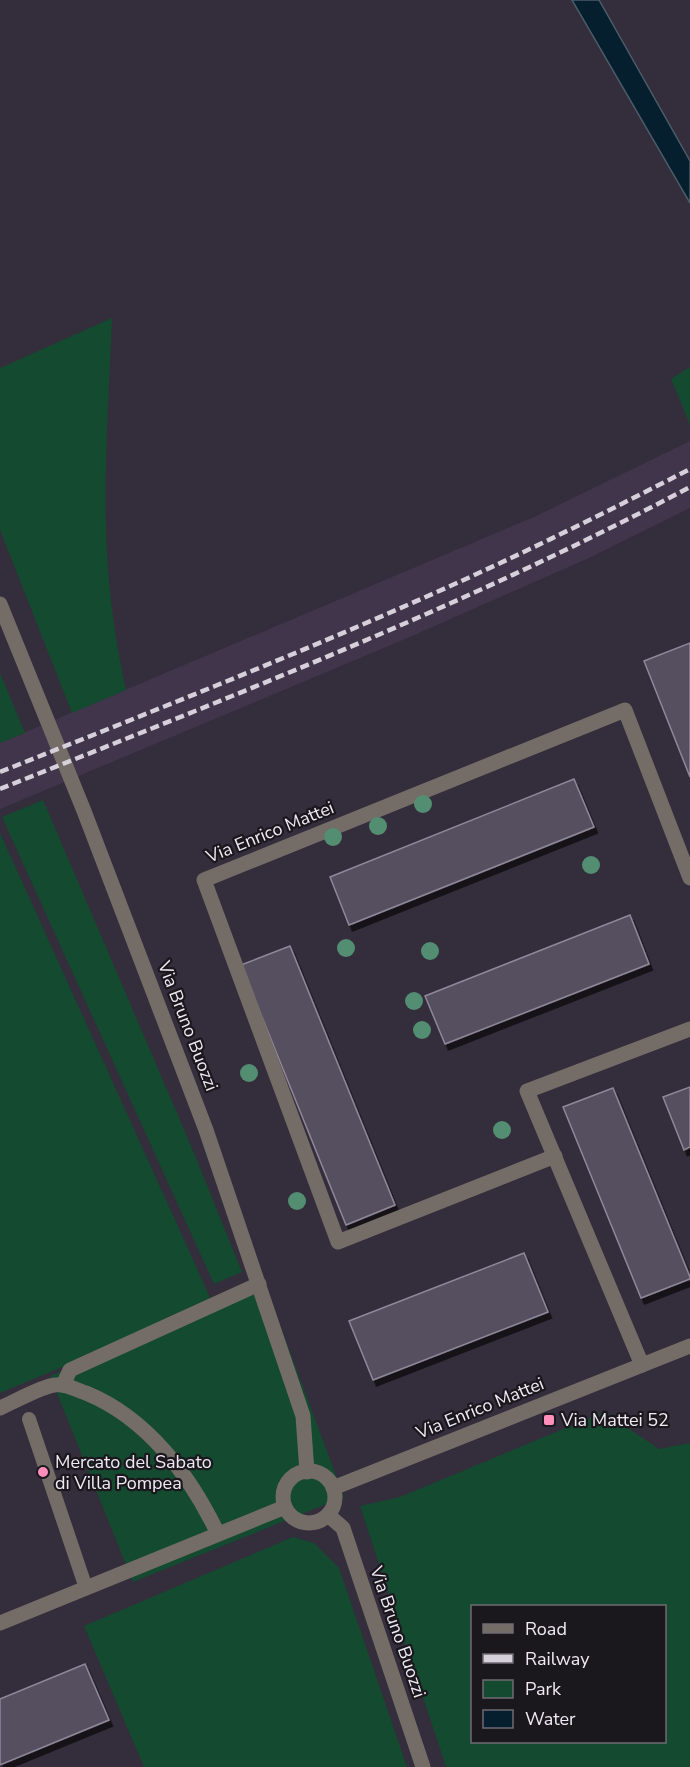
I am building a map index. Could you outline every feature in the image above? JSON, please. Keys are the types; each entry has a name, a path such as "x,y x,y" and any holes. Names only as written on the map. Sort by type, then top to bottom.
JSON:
{"street":[{"name":"Via Bruno Buozzi","path":"0,604 84,811 206,1130 303,1416 307,1472"},
{"name":"Via Enrico Mattei","path":"555,1156 338,1242 204,880 625,710 690,878"},
{"path":"642,1365 527,1091 690,1029"},
{"path":"63,1385 70,1370 259,1284"},
{"name":"Via Enrico Mattei","path":"333,1488 690,1346"},
{"path":"0,1408 54,1384 63,1385 113,1406 153,1438 201,1500 218,1534"},
{"path":"315,1472 329,1481 333,1488 334,1502 328,1515 321,1520 304,1523 289,1515 285,1507 284,1491 287,1484 299,1473 315,1472"},
{"path":"0,1623 285,1507"},
{"name":"Via Bruno Buozzi","path":"328,1515 343,1528 423,1767"}],"lane":[{"path":"29,1419 86,1588"}],"shaded area":[{"path":"690,441 690,508 589,558 403,640 0,809 0,743 536,516"}],"green space":[{"path":"112,318 106,537 113,614 126,690 72,713 0,530 0,368"},
{"path":"690,367 690,425 671,379"},
{"path":"0,673 25,733 0,743"},
{"path":"43,800 194,1153 242,1272 214,1284 2,817"},
{"path":"0,833 213,1304 264,1282 344,1497 133,1582 50,1376 166,1324 0,1393"},
{"path":"604,1412 659,1449 690,1443 690,1767 446,1767 360,1506 400,1497"},
{"path":"293,1537 314,1543 339,1568 407,1767 144,1767 84,1626"}],"water":[{"path":"572,0 599,0 690,161 690,203"}],"building":[{"path":"690,643 690,777 644,661"},
{"path":"574,779 594,827 349,925 330,877"},
{"path":"630,915 649,964 445,1044 425,996"},
{"path":"290,946 395,1205 346,1225 241,965"},
{"path":"690,1087 690,1147 684,1150 663,1097"},
{"path":"613,1088 690,1277 690,1279 641,1298 563,1107"},
{"path":"524,1253 548,1312 373,1380 349,1321"},
{"path":"85,1664 109,1720 0,1765 0,1699"}],"railway":[{"path":"0,772 412,603 552,538 690,469"},
{"path":"0,789 262,684 436,610 606,530 690,487"}],"place":[{"name":"Via Mattei 52","path":"549,1420"},
{"name":"Mercato del Sabato di Villa Pompea","path":"43,1472"}]}
